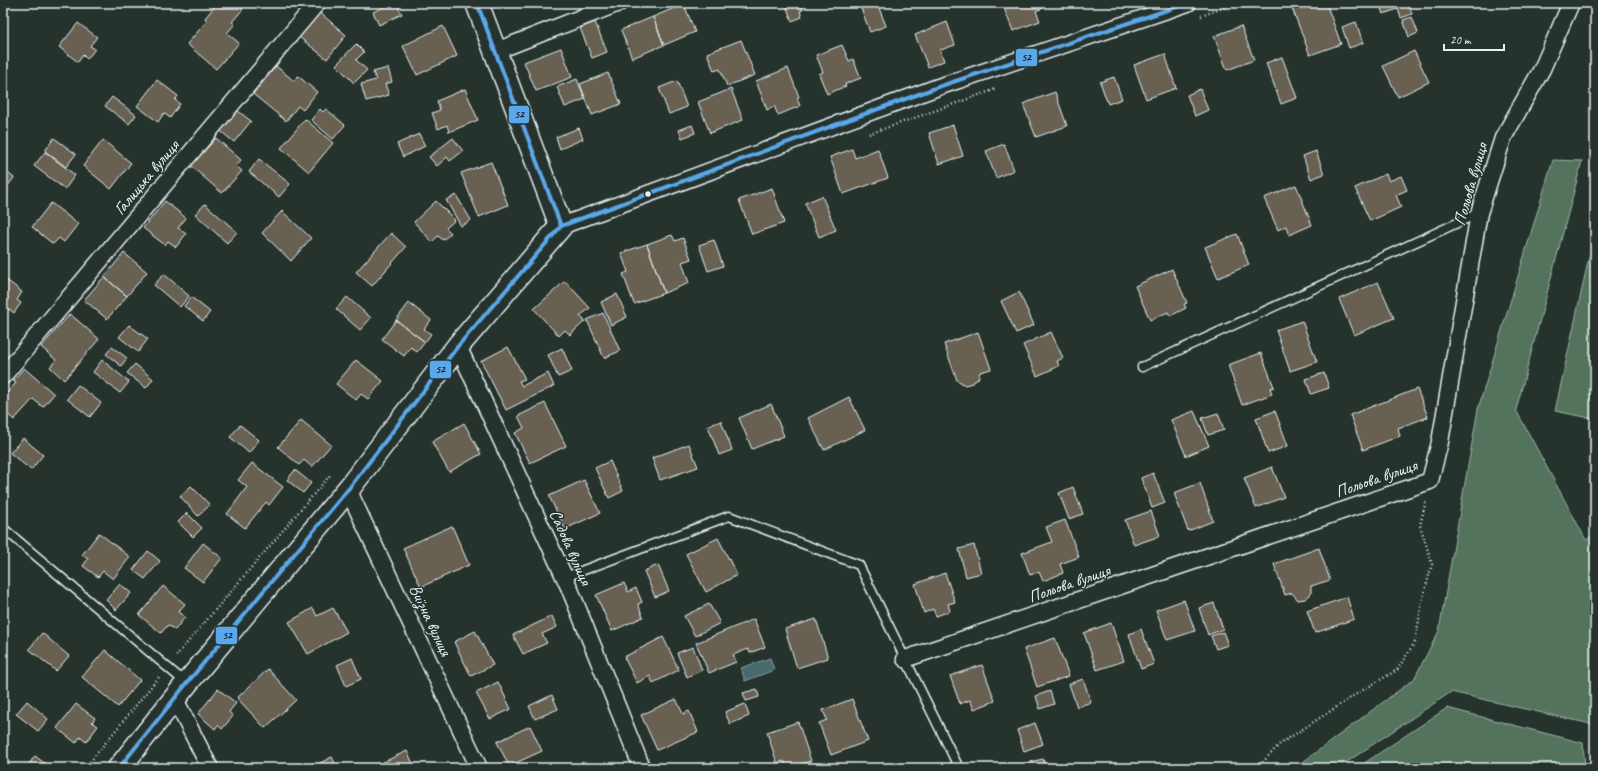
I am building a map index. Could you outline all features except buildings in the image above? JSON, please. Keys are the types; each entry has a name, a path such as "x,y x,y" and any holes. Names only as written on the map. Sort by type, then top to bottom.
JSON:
{"street":[{"name":"Галицька вулиця","path":"3,376 317,3"},
{"path":"478,3 561,226"},
{"path":"496,51 619,3"},
{"path":"119,768 350,487 458,346 561,226 938,87 1188,3"},
{"name":"Польова вулиця","path":"905,659 1430,480 1440,442 1479,213 1503,138 1542,69 1571,3"},
{"name":"Садова вулиця","path":"458,346 564,576 642,768"},
{"name":"Виїзна вулиця","path":"350,487 352,498 480,768"},
{"path":"181,691 210,768"}],"lane":[{"path":"1142,367 1479,213"},
{"path":"564,576 729,516 859,565 959,768"},
{"path":"3,528 167,667 181,691"}],"path":[{"path":"1199,16 1237,3"},
{"path":"862,136 997,88"},
{"path":"85,768 167,667 333,472"},
{"path":"1257,768 1280,744 1358,693 1397,670 1414,642 1432,564 1420,525 1430,480"}],"green space":[{"path":"1553,160 1582,161 1516,410 1586,540 1595,534 1595,725 1451,692 1338,768 1295,768 1414,679 1439,631 1478,409"},
{"path":"1595,230 1595,419 1555,411"},
{"path":"1447,708 1583,743 1585,768 1357,768"}],"water":[{"path":"770,658 774,670 745,681 741,668"}],"transit line":[{"name":"52","path":"477,3 561,226"},
{"name":"52","path":"119,768 187,683 350,487 458,346 561,226 938,87 1188,3"}]}
